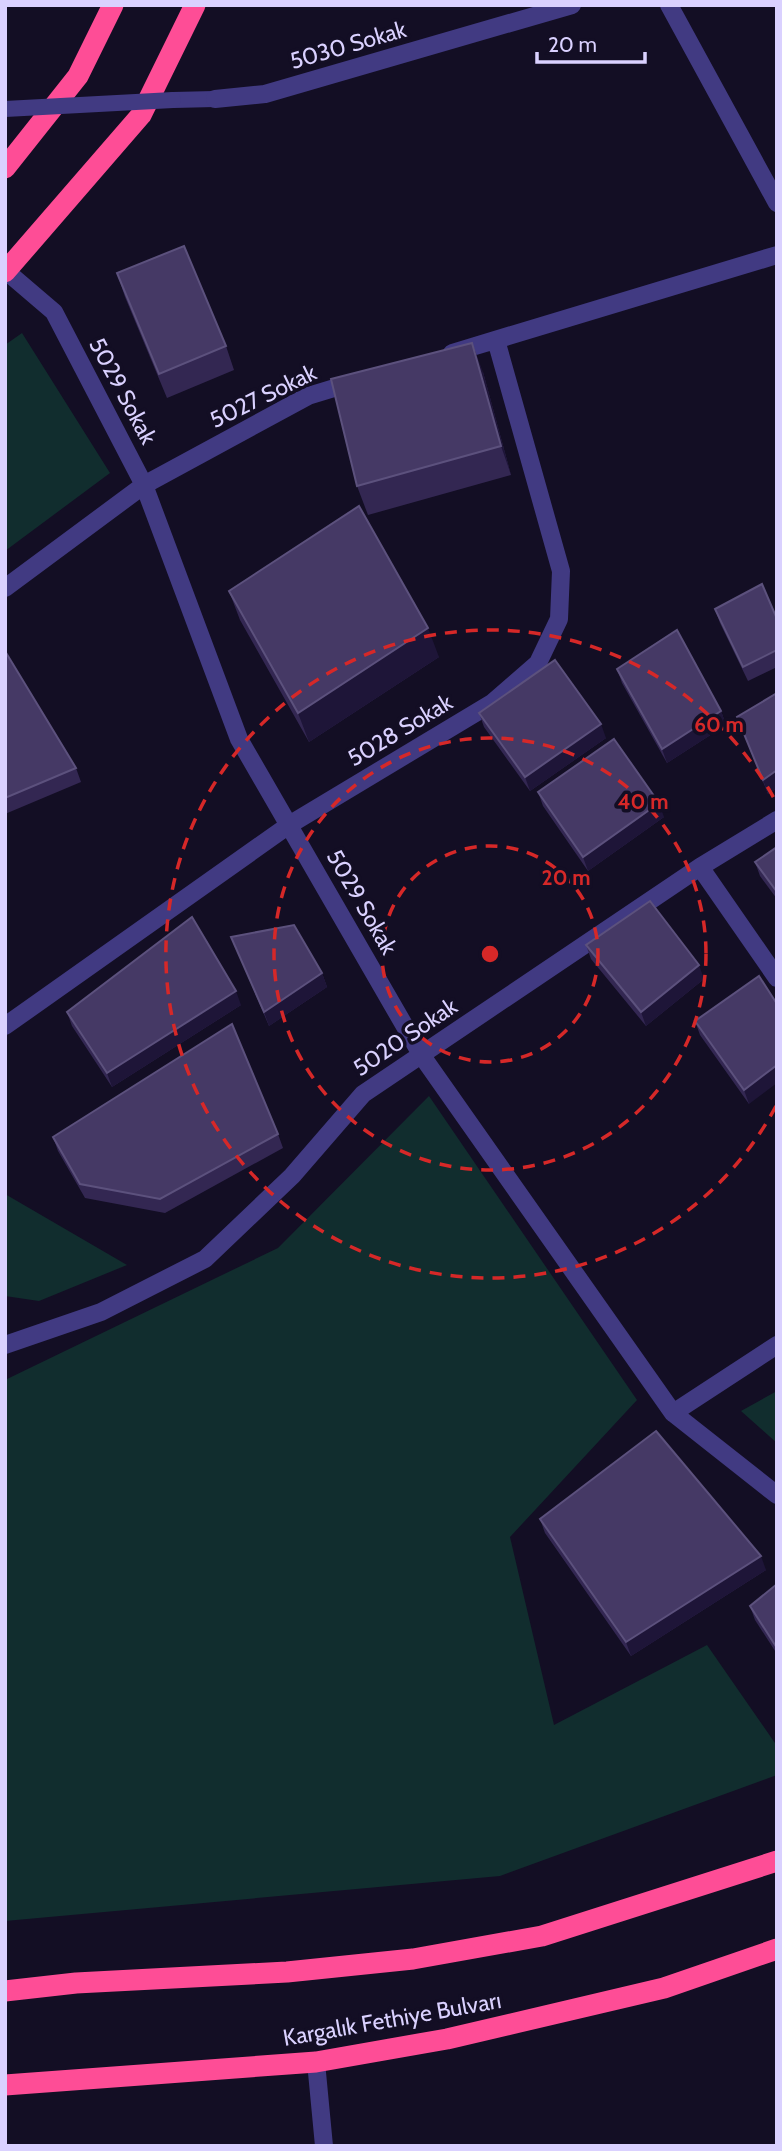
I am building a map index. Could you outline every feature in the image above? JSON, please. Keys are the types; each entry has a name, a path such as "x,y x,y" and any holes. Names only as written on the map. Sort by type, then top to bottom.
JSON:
{"highway":[{"path":"5,167 78,76 113,5"},
{"path":"6,272 141,115 195,5"},
{"path":"5,1991 76,1983 287,1972 413,1959 542,1936 777,1861"},
{"name":"Kargalık Fethiye Bulvarı","path":"5,2085 316,2062 447,2039 664,1988 777,1949"}],"street":[{"name":"5030 Sokak","path":"215,99 265,94 572,5"},
{"path":"668,5 777,203"},
{"path":"434,359 777,255"},
{"name":"5029 Sokak","path":"6,272 54,312 144,485 239,739 422,1056 673,1413 777,1495"},
{"name":"5028 Sokak","path":"5,1026 289,825 492,703 538,663 559,619 561,571 548,514 496,340"},
{"name":"5027 Sokak","path":"5,587 144,485 308,396 371,377"},
{"name":"5020 Sokak","path":"6,1344 101,1312 205,1259 292,1176 363,1094 700,867 777,820"},
{"path":"700,867 777,978"},
{"path":"673,1413 777,1345"},
{"path":"316,2062 324,2146"}],"lane":[{"path":"5,109 215,99"}],"green space":[{"path":"22,333 110,473 5,551 5,345"},
{"path":"429,1096 637,1400 510,1537 554,1725 707,1645 777,1746 777,1775 500,1876 5,1921 5,1380 278,1248"},
{"path":"5,1194 127,1265 39,1301 5,1296"},
{"path":"777,1391 777,1443 741,1411"}],"building":[{"path":"184,246 226,346 159,374 117,273"},
{"path":"472,343 501,446 357,486 331,379"},
{"path":"359,506 428,628 298,713 229,591"},
{"path":"762,584 777,619 777,650 743,667 715,609"},
{"path":"677,630 721,711 662,749 617,669"},
{"path":"5,651 76,768 5,798"},
{"path":"555,660 601,724 525,777 479,713"},
{"path":"777,693 777,770 763,780 737,717"},
{"path":"614,739 659,803 583,857 538,792"},
{"path":"777,847 777,892 755,862"},
{"path":"650,901 699,965 641,1012 586,945"},
{"path":"192,917 236,991 107,1073 67,1012"},
{"path":"294,925 322,973 264,1012 231,937"},
{"path":"759,976 777,1004 777,1065 744,1090 695,1021"},
{"path":"232,1024 278,1134 160,1199 80,1184 53,1137"},
{"path":"656,1431 761,1556 626,1642 540,1519"},
{"path":"777,1584 777,1648 750,1606"}]}
